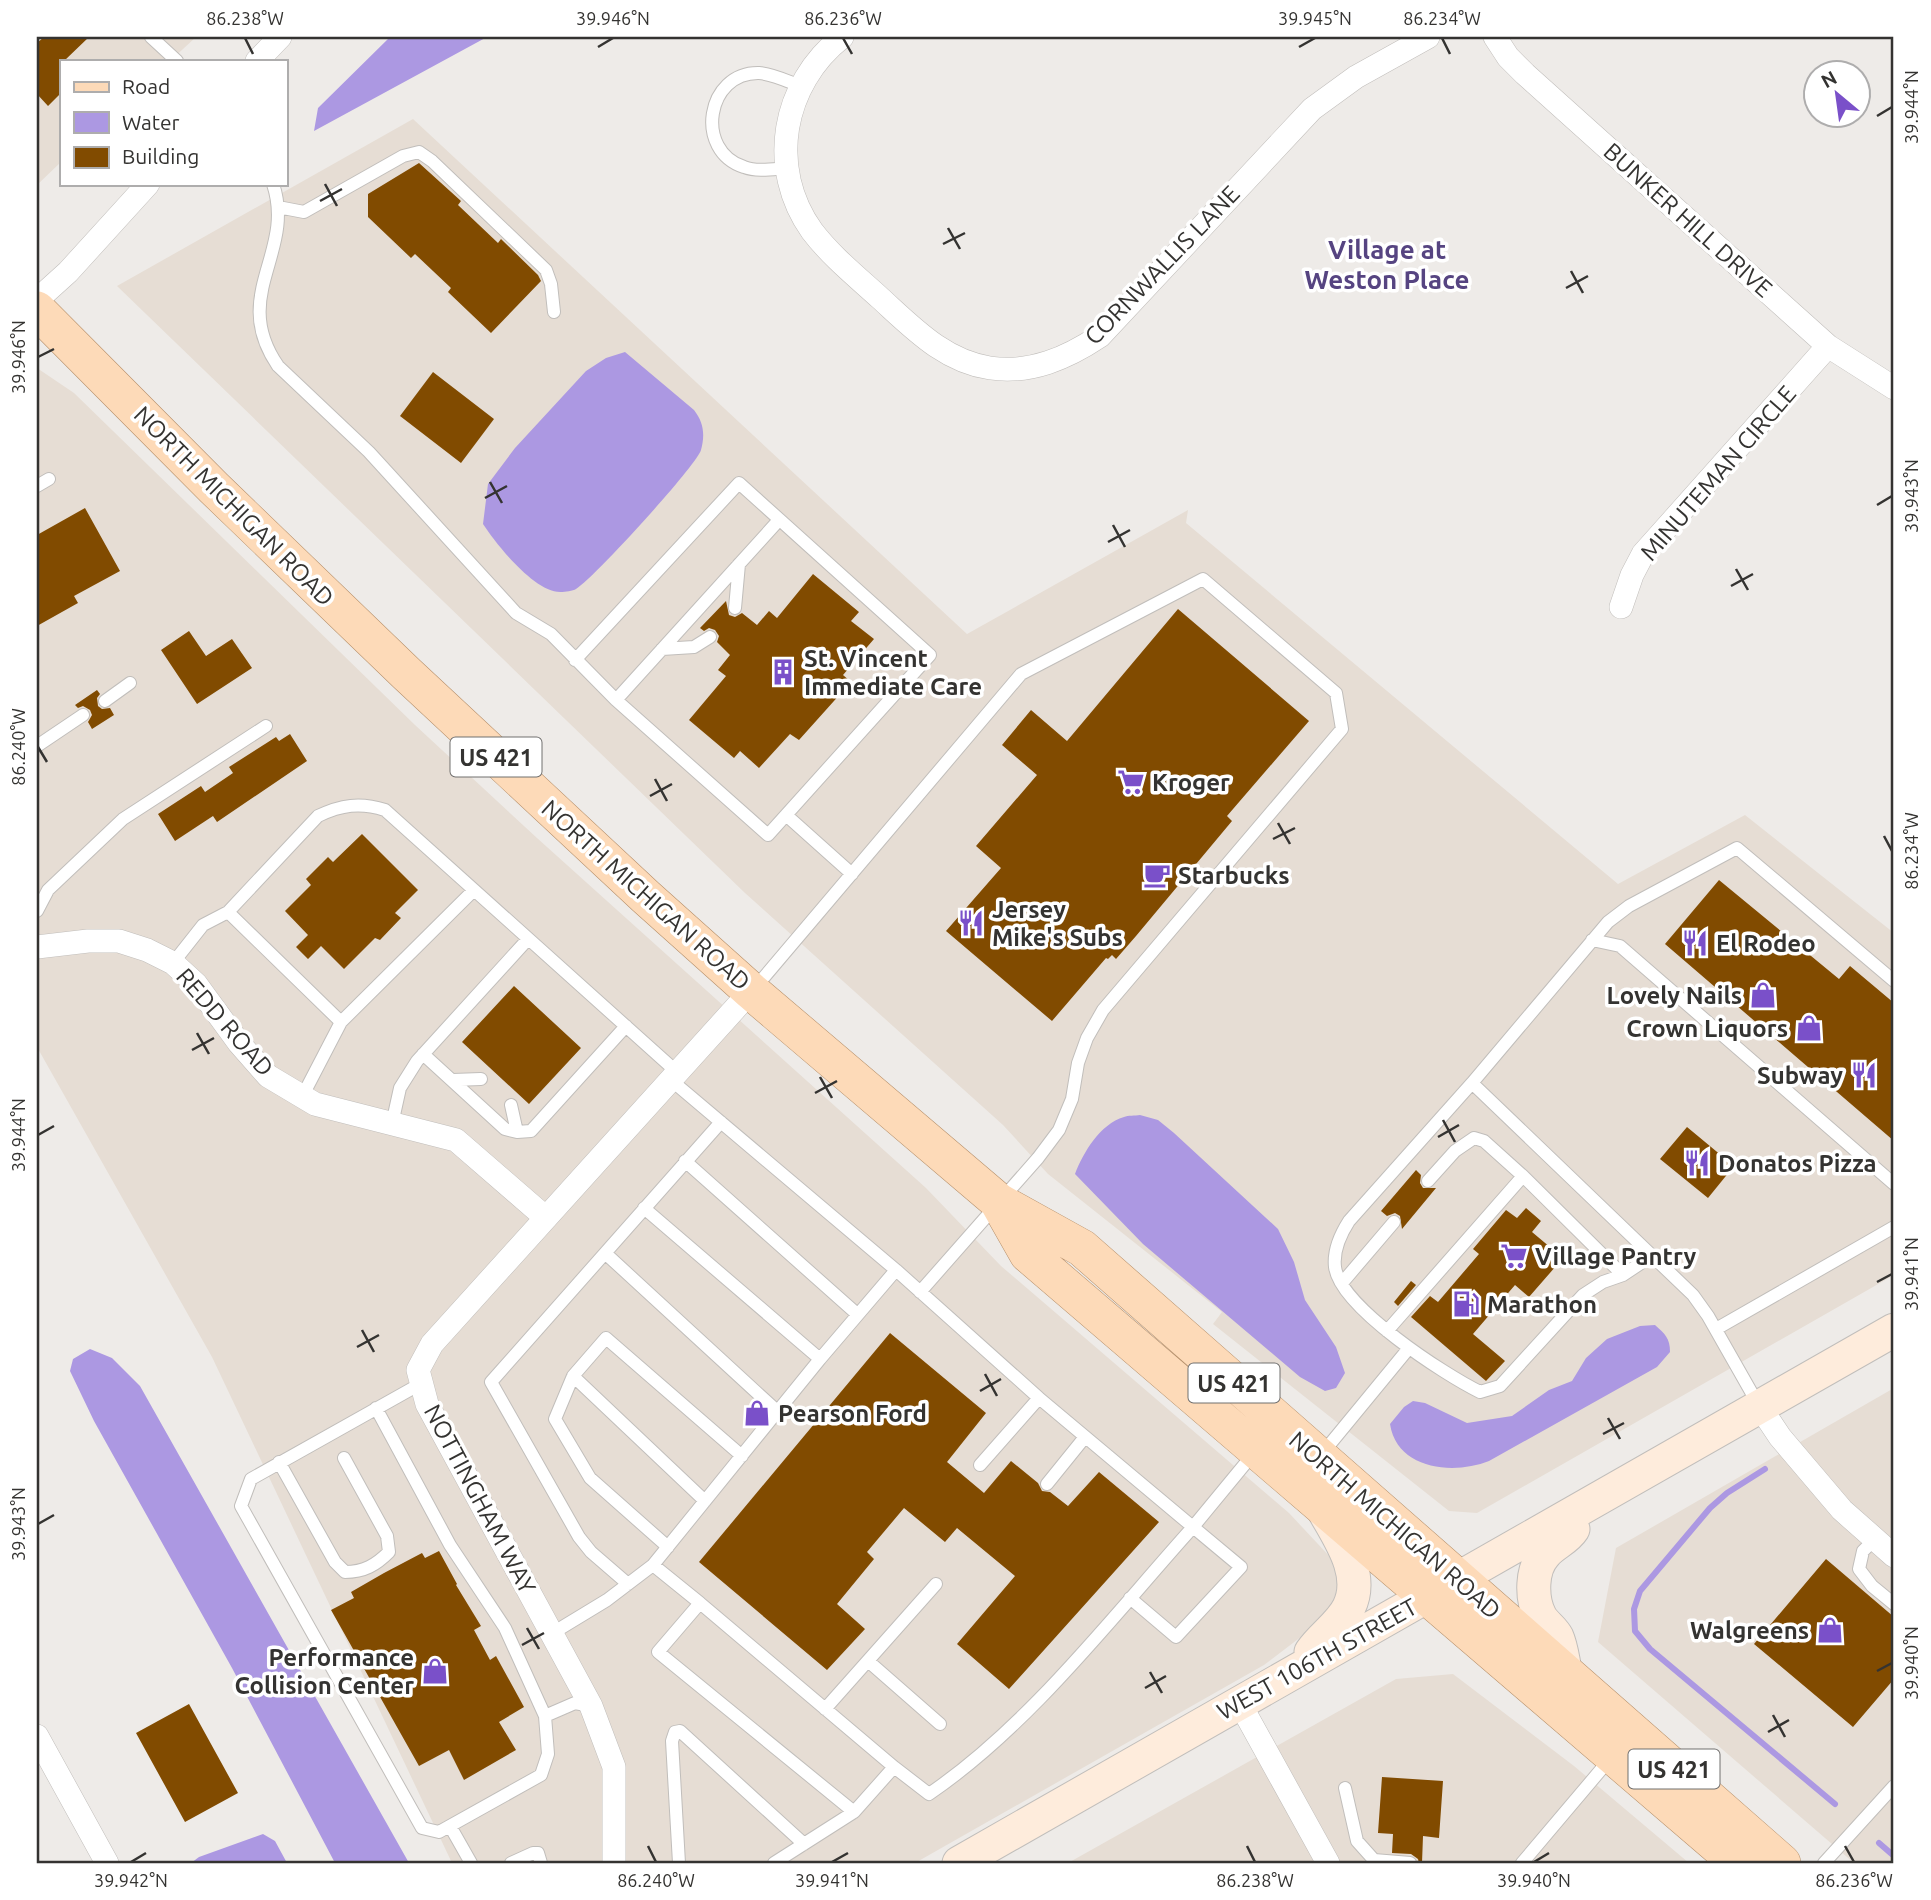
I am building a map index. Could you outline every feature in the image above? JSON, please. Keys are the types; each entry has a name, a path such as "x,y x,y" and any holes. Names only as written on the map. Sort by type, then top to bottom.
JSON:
{"main road":[{"name":"NORTH MICHIGAN ROAD","path":"37,310 214,488 407,674 646,897 751,991 999,1202 1082,1248 1318,1458 1443,1588 1613,1755 1738,1863"},
{"name":"NORTH MICHIGAN ROAD","path":"999,1202 1028,1254 1320,1503 1566,1674 1782,1863"}],"street":[{"path":"258,60 280,37"},
{"path":"803,80 832,44 842,37"},
{"name":"CORNWALLIS LANE","path":"803,80 788,118 787,168 794,197 819,240 925,339 944,352 991,368 1030,367 1061,359 1079,351 1100,336 1312,109 1356,77 1428,37"},
{"name":"BUNKER HILL DRIVE","path":"1495,37 1508,57 1525,74 1828,346 1894,388"},
{"path":"37,300 68,272 146,186"},
{"name":"MINUTEMAN CIRCLE","path":"1621,607 1632,575 1643,554 1828,346"},
{"name":"REDD ROAD","path":"37,947 88,941 119,941 147,950 173,963 196,984 239,1043 268,1076 315,1104 456,1140 546,1218"},
{"name":"NOTTINGHAM WAY","path":"614,1863 614,1767 591,1706 427,1404 418,1370 432,1343 751,991"},
{"name":"WEST 106TH STREET","path":"959,1863 1894,1330"},
{"path":"1760,1407 1780,1437 1842,1510 1894,1556"},
{"path":"1300,1668 1320,1639 1349,1606 1353,1591 1352,1565 1320,1503"},
{"path":"1566,1674 1557,1637 1536,1607 1534,1585 1536,1570 1544,1554 1569,1536 1588,1506"},
{"path":"1239,1702 1328,1863"},
{"path":"37,1736 107,1863"}],"lane":[{"path":"151,37 176,60"},
{"path":"787,168 755,169 732,162 715,141 711,116 721,92 745,75 759,73 803,80"},
{"path":"278,206 304,212 403,156 419,152 432,161 545,270 551,284 554,312"},
{"path":"273,186 278,206 275,239 259,304 259,323 269,353 288,378 369,452 516,613 551,634 575,660 616,700 768,835 930,655 739,483 575,660"},
{"path":"616,700 779,520"},
{"path":"735,608 739,564"},
{"path":"751,991 1021,674 1203,579 1336,693 1342,729 1103,1010 1087,1038 1078,1063 1072,1099 1059,1130 1038,1158 920,1292"},
{"path":"662,649 694,647 710,636"},
{"path":"104,701 130,683"},
{"path":"37,746 83,715"},
{"path":"37,911 48,890 123,820 265,726"},
{"path":"173,963 203,925 228,912 318,816 334,808 352,805 369,805 384,810 626,1026 721,1122 896,1270 1039,1398 1241,1567 1176,1637 1130,1598"},
{"path":"786,816 852,874"},
{"path":"1653,1255 1623,1275 1603,1282 1583,1295 1500,1386 1480,1392 1455,1380 1387,1331 1362,1308 1342,1283 1335,1269 1335,1250 1349,1221 1472,1083 1592,940 1629,906 1737,848 1894,981"},
{"path":"302,1097 341,1022 474,890"},
{"path":"228,912 341,1022"},
{"path":"392,1124 400,1088 423,1054 528,939"},
{"path":"1592,940 1620,946 1894,1184"},
{"path":"423,1054 505,1129 531,1131 626,1026"},
{"path":"453,1080 481,1079"},
{"path":"1472,1083 1693,1295 1716,1329 1760,1407"},
{"path":"511,1105 517,1132"},
{"path":"628,1584 591,1552 579,1536 491,1382 721,1122"},
{"path":"1428,1181 1455,1151 1474,1138 1484,1141 1623,1275"},
{"path":"685,1161 858,1314"},
{"path":"1387,1331 1523,1176"},
{"path":"644,1208 820,1359"},
{"path":"1342,1283 1394,1222"},
{"path":"1716,1329 1894,1227"},
{"path":"605,1252 778,1412"},
{"path":"551,1634 591,1612 653,1565 896,1270"},
{"path":"668,1547 590,1478 555,1419 573,1376 606,1338 742,1456"},
{"path":"1318,1458 1409,1348"},
{"path":"573,1376 705,1502"},
{"path":"376,1408 450,1545 505,1628 545,1716 548,1754 541,1775 439,1832 422,1828 242,1506 251,1479 279,1462 376,1408 422,1383"},
{"path":"980,1465 1039,1398"},
{"path":"1047,1484 1085,1437"},
{"path":"653,1565 929,1794 963,1771 1047,1691 1258,1450"},
{"path":"279,1462 335,1562 345,1572 361,1572 379,1562 389,1552 387,1536 344,1458"},
{"path":"1875,1539 1863,1551 1859,1569 1872,1586 1894,1604"},
{"path":"825,1709 936,1584"},
{"path":"699,1603 658,1652 854,1812"},
{"path":"868,1661 940,1724"},
{"path":"545,1716 575,1703 591,1706"},
{"path":"679,1863 672,1735 680,1731 804,1844"},
{"path":"1522,1863 1613,1755"},
{"path":"774,1863 854,1812 894,1767"},
{"path":"1824,1863 1894,1786"},
{"path":"1345,1788 1357,1841 1374,1860 1410,1863"},
{"path":"450,1826 471,1863"},
{"path":"511,1863 538,1853 541,1863"}],"shaded area":[{"path":"37,37 196,37 171,60 60,60 60,163 37,185"},
{"path":"413,119 967,634 1188,510 1186,523 1618,884 1745,815 1894,933 1894,1275 1477,1513 1449,1511 1213,1324 1222,1312 1048,1174 1003,1125 745,893 117,286"},
{"path":"37,368 74,393 415,725 926,1188 1001,1266 1289,1513 1332,1559 1340,1586 1327,1617 1264,1665 915,1863 452,1863 212,1357 37,1047"},
{"path":"1894,1388 1894,1863 1854,1863 1598,1642 1616,1548"},
{"path":"1453,1674 1574,1766 1689,1863 1068,1863 1396,1679"}],"water":[{"path":"390,37 487,37 314,131 318,108"},
{"path":"625,352 694,410 703,429 701,450 664,498 586,581 573,590 551,590 540,585 517,566 483,524 488,484 515,448 586,371 606,358"},
{"path":"1140,1115 1158,1120 1174,1133 1278,1229 1294,1262 1305,1300 1336,1347 1345,1373 1336,1388 1325,1391 1300,1377 1143,1244 1075,1174 1088,1149 1107,1126 1126,1116"},
{"path":"1655,1325 1666,1337 1670,1352 1657,1367 1489,1461 1460,1468 1429,1465 1415,1460 1395,1439 1390,1424 1404,1407 1413,1401 1425,1403 1467,1423 1512,1416 1549,1390 1572,1381 1586,1358 1607,1339 1640,1326"},
{"path":"90,1349 112,1358 140,1386 409,1863 335,1863 232,1668 94,1421 70,1371 73,1359"},
{"path":"263,1834 275,1841 287,1863 191,1863 199,1857"}],"building":[{"path":"44,37 89,37 65,60 60,60 60,94 48,106 37,94 37,43"},
{"path":"419,163 461,201 458,205 498,243 501,239 541,281 491,333 448,292 451,288 415,254 411,258 368,217 368,194"},
{"path":"433,372 494,419 461,463 400,416"},
{"path":"85,508 120,571 74,596 78,603 37,626 37,535"},
{"name":"St. Vincent Immediate Care","path":"813,574 859,612 851,621 874,639 843,675 851,682 799,740 790,734 759,768 740,751 734,758 689,720 726,676 718,670 730,655 717,642 719,636 715,630 709,628 704,631 700,628 726,601 729,615 735,617 742,613 757,625 769,611 777,618"},
{"path":"1178,609 1309,721 1227,816 1232,821 1136,936 1116,959 1112,955 1106,958 1052,1021 946,931 1001,868 976,846 1037,775 1002,745 1031,710 1067,741"},
{"path":"189,631 206,656 232,639 252,668 197,704 161,650"},
{"path":"97,690 100,694 97,698 98,706 102,709 110,708 114,715 92,729 88,722 92,715 90,710 75,705"},
{"path":"290,734 307,761 217,822 213,816 175,841 158,814 201,786 205,792 233,773 229,767 276,737 279,741"},
{"path":"362,834 418,890 395,913 401,918 380,940 375,938 344,969 321,946 308,959 296,947 308,935 285,911 311,885 306,879 328,857 333,862"},
{"path":"1719,880 1839,979 1850,966 1894,1003 1894,1141 1665,944"},
{"path":"514,986 581,1048 529,1104 462,1042"},
{"name":"Donatos Pizza","path":"1687,1127 1734,1166 1708,1198 1660,1159"},
{"path":"1416,1170 1421,1175 1420,1183 1423,1188 1436,1188 1402,1229 1400,1216 1395,1213 1387,1216 1381,1211"},
{"path":"1526,1208 1541,1221 1532,1232 1563,1258 1529,1297 1515,1285 1473,1334 1505,1361 1486,1381 1411,1317 1430,1296 1438,1302 1479,1254 1473,1249 1506,1210 1517,1218"},
{"path":"1411,1281 1416,1285 1398,1306 1394,1302"},
{"path":"890,1333 986,1413 947,1462 984,1493 1011,1461 1038,1483 1042,1491 1050,1492 1068,1506 1099,1472 1159,1522 1009,1689 957,1644 1015,1576 957,1528 945,1542 904,1508 867,1552 874,1559 837,1604 865,1629 827,1670 699,1562"},
{"name":"Performance Collision Center","path":"439,1551 481,1626 474,1630 490,1660 496,1656 524,1707 499,1722 516,1750 464,1780 449,1750 419,1766 331,1610 354,1598 351,1592 384,1573 422,1553 425,1558"},
{"name":"Walgreens","path":"1826,1559 1894,1617 1894,1679 1853,1727 1754,1644"},
{"path":"189,1704 238,1793 185,1822 136,1733"},
{"path":"1382,1777 1443,1781 1439,1838 1423,1836 1422,1863 1411,1854 1392,1853 1393,1834 1378,1833"}],"waterway":[{"path":"1765,1469 1727,1493 1710,1508 1640,1591 1634,1609 1635,1631 1650,1649 1835,1804"},
{"path":"1879,1843 1894,1856"}],"place":[{"name":"St. Vincent Immediate Care","path":"783,672"},
{"name":"Kroger","path":"1131,782"},
{"name":"Starbucks","path":"1157,875"},
{"name":"Jersey Mike's Subs","path":"971,923"},
{"name":"El Rodeo","path":"1695,943"},
{"name":"Lovely Nails","path":"1763,995"},
{"name":"Crown Liquors","path":"1809,1028"},
{"name":"Subway","path":"1864,1075"},
{"name":"Donatos Pizza","path":"1697,1163"},
{"name":"Village Pantry","path":"1514,1256"},
{"name":"Marathon","path":"1466,1304"},
{"name":"Pearson Ford","path":"757,1413"},
{"name":"Walgreens","path":"1830,1630"},
{"name":"Performance Collision Center","path":"435,1671"}],"district":[{"name":"Village at Weston Place","path":"1387,264"}]}
